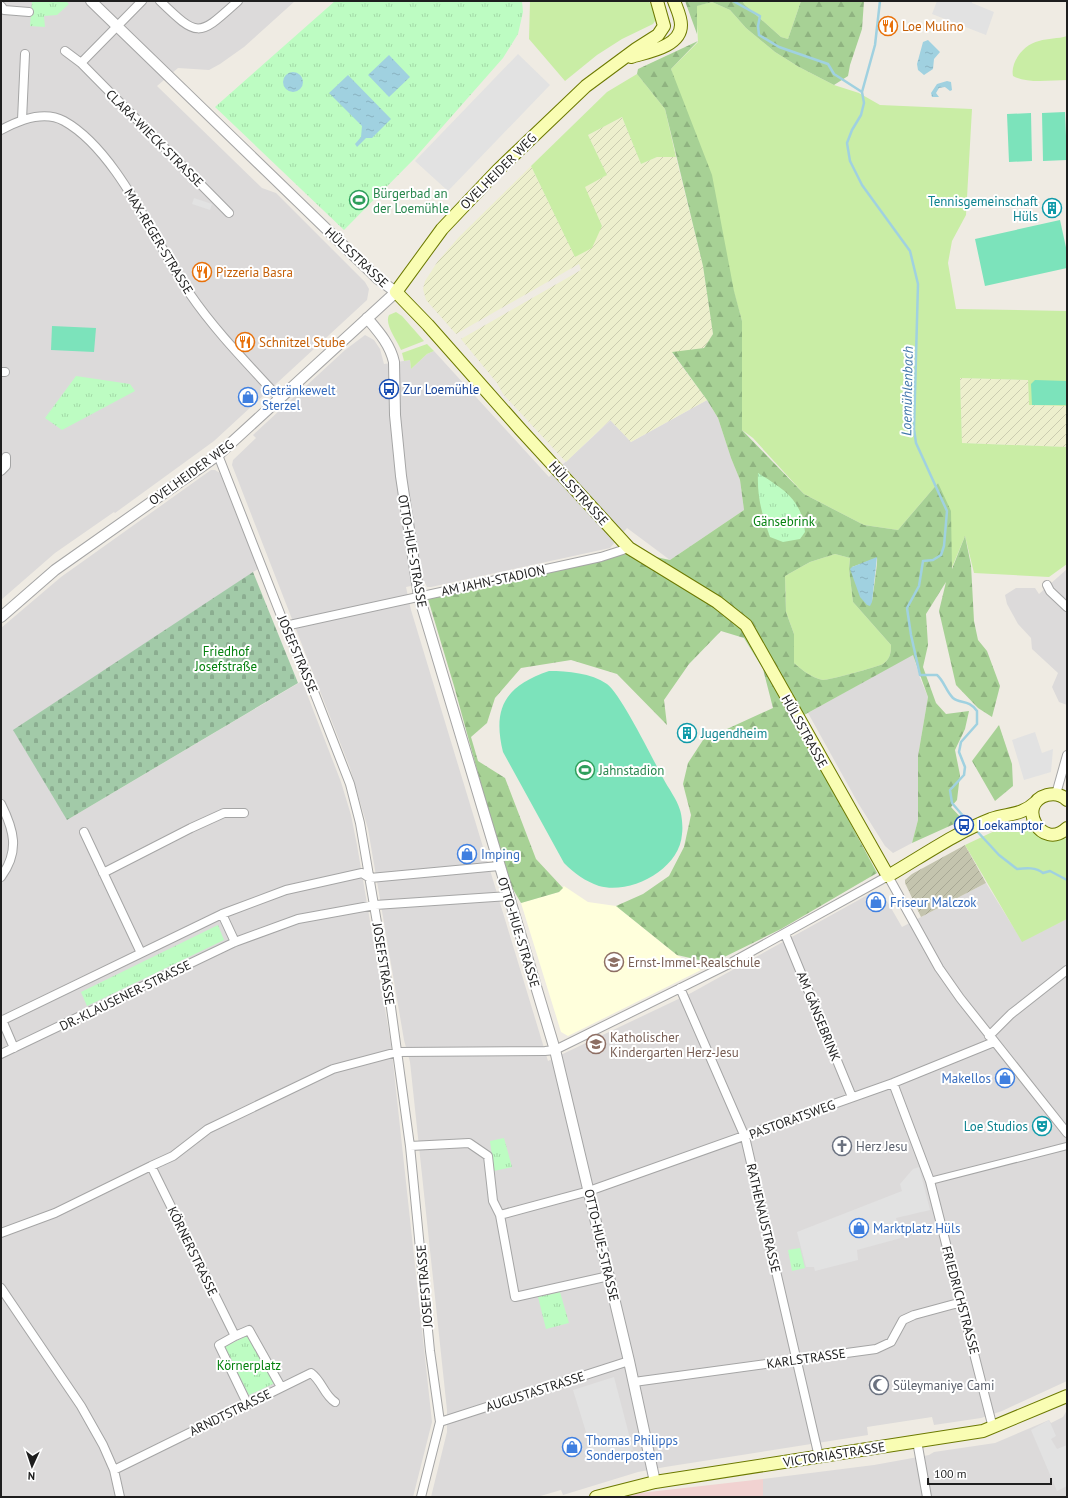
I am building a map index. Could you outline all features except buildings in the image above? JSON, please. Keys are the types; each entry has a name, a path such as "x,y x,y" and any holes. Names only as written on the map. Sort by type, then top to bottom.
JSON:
{"main road":[{"path":"623,60 662,30 664,26 663,18 657,1"},
{"path":"623,60 670,43 678,36 681,25 674,1"},
{"name":"OVELHEIDER WEG","path":"396,292 442,229 467,202 580,91 608,69 623,60"},
{"name":"HÜLSSTRASSE","path":"396,292 428,325 510,418 629,548 717,602 746,626 888,876"},
{"path":"888,876 983,823 992,819 1022,812 1045,795 1062,797"},
{"path":"1033,819 1033,809 1036,802"},
{"path":"1022,812 1033,819 1038,828 1046,833 1056,834 1066,829"},
{"name":"VICTORIASTRASSE","path":"596,1497 655,1482 993,1428 1067,1396"}],"street":[{"name":"HÜLSSTRASSE","path":"91,1 378,279 396,292"},
{"path":"81,63 142,1"},
{"path":"160,1 183,23 199,29 208,27 214,23 238,1"},
{"path":"1,6 4,10 29,12"},
{"name":"CLARA-WIECK-STRASSE","path":"65,50 81,63 229,213"},
{"path":"22,120 25,54"},
{"name":"MAX-REGER-STRASSE","path":"1,130 22,120 42,116 63,120 82,132 97,147 124,183 190,294 222,336 279,398"},
{"name":"OVELHEIDER WEG","path":"1,617 55,570 218,455 396,292"},
{"name":"OTTO-HUE-STRASSE","path":"367,318 383,337 394,362 395,415 401,476 419,596 555,1050 610,1276 655,1482"},
{"name":"JOSEFSTRASSE","path":"218,455 285,626 309,679 350,784 360,822 375,905 410,1146 430,1351 440,1422 421,1497"},
{"path":"1,471 6,466 6,457"},
{"name":"AM JAHN-STADION","path":"285,626 594,558 629,548"},
{"path":"1047,585 1050,591 1067,607"},
{"path":"1062,797 1067,755"},
{"path":"1,804 10,822 14,843 8,867 1,877"},
{"path":"103,873 191,828 224,813 244,813"},
{"path":"84,832 141,953"},
{"path":"14,1048 2,1020 222,914 286,890 362,873 370,878 499,866"},
{"name":"HÜLSSTRASSE","path":"888,876 939,968 992,1039 1067,1133"},
{"path":"1,1233 55,1213 173,1156 208,1129 333,1069 397,1052 555,1050 785,934 888,876"},
{"name":"DR.-KLAUSENER-STRASSE","path":"1,1054 235,942 298,919 375,905 509,896"},
{"path":"222,914 235,942"},
{"name":"AM GÄNSEBRINK","path":"785,934 852,1098"},
{"path":"992,1039 1011,1014 1067,970"},
{"name":"RATHENAUSTRASSE","path":"680,988 745,1137 819,1457"},
{"name":"PASTORATSWEG","path":"500,1215 589,1192 745,1137 893,1083 992,1039"},
{"name":"FRIEDRICHSTRASSE","path":"893,1083 930,1181 993,1428"},
{"path":"410,1146 469,1143 488,1156 493,1200 500,1215 515,1297 610,1276"},
{"path":"930,1181 1067,1146"},
{"name":"KÖRNERSTRASSE","path":"151,1166 235,1336"},
{"path":"1,1288 81,1406 103,1445 114,1470 120,1497"},
{"name":"KARLSTRASSE","path":"634,1382 876,1349 891,1342 903,1320 914,1315 962,1302"},
{"path":"247,1403 219,1345 235,1336 250,1330 282,1387"},
{"name":"AUGUSTASTRASSE","path":"440,1422 629,1361"},
{"name":"ARNDTSTRASSE","path":"114,1470 247,1403 311,1373 318,1379 329,1398 335,1402"},
{"path":"917,1441 927,1497"}],"shaded area":[{"path":"1,1 295,1 244,47 220,64 209,70 178,68 157,86 262,188 276,193 365,282 369,289 367,300 214,441 115,513 114,512 55,553 1,600"},
{"path":"937,1 972,1 972,3 994,12 986,35 932,14"},
{"path":"518,54 550,85 448,191 415,161"},
{"path":"622,117 641,164 657,157 676,157 703,266 713,334 704,348 672,353 707,400 631,442 610,420 566,462 503,394 497,383 461,339 581,270 579,264 456,334 426,300 423,289 425,281 438,261 459,237 531,166 575,256 602,226 584,187 607,175 588,135"},
{"path":"194,198 212,204 210,210 192,204"},
{"path":"365,335 374,340 380,349 384,364 410,360 411,369 427,354 434,351 549,477 611,420 631,442 707,400 718,418 740,480 744,510 670,560 627,528 610,548 431,587 427,587 425,583 406,587 411,610 548,1061 691,993 873,892 880,892 884,896 902,927 986,883 1022,941 1067,919 1067,1381 1002,1411 981,1418 934,1425 932,1417 867,1427 868,1435 638,1472 563,1495 561,1490 537,1497 431,1497 447,1432 447,1410 410,1062 404,1040 368,829 350,768 232,465 233,460 256,438 253,435 345,350"},
{"path":"960,378 1028,380 1029,405 1067,406 1067,447 962,443"},
{"path":"211,470 215,470 220,473 258,569 253,572 67,820 302,681 341,782 351,815 357,845 391,1044 432,1422 413,1497 1,1497 1,628 61,577"},
{"path":"1067,569 1067,705 1059,702 1052,687 1058,673 1032,649 1031,638 1018,624 1007,604 1005,595 1016,588 1035,588 1039,594"},
{"path":"913,654 920,678 928,697 918,756 918,820 912,843 893,853 885,846 858,803 808,713"},
{"path":"1035,732 1042,753 1053,749 1051,772 1024,780 1012,740"},
{"path":"965,845 986,883 921,917 905,880 912,874"},
{"name":"Ernst-Immel-Realschule","path":"564,886 588,902 616,906 677,955 701,970 568,1036 561,1032 521,903 559,892"},
{"name":"Marktplatz Hüls","path":"919,1167 930,1210 896,1218 901,1238 857,1250 858,1260 815,1271 814,1267 806,1267 797,1232 902,1191 900,1184 913,1169"},
{"path":"614,1377 633,1450 595,1461 573,1390"},
{"path":"1067,1410 1067,1497 763,1497 763,1479 874,1465 929,1455 934,1452 995,1443 1049,1420 1051,1423 1063,1417"},
{"path":"1049,1420 1056,1436 1051,1439 1057,1449 1067,1445 1067,1486 1057,1491 1031,1430"},
{"path":"763,1479 763,1497 625,1497 640,1493"}],"green space":[{"path":"32,1 66,1 69,4 57,15 44,16 45,27 30,26"},
{"path":"335,1 522,1 523,12 518,34 503,58 414,159 344,230 215,107"},
{"path":"530,1 649,1 657,18 653,24 622,39 597,55 565,81 529,39"},
{"path":"685,1 742,1 781,37 788,39 801,1 864,1 862,29 850,65 848,76 834,85 799,67 775,52 746,28 730,10 712,2 697,6 697,34"},
{"path":"742,1 801,1 788,39 781,37"},
{"path":"712,2 730,10 746,28 775,52 799,67 834,85 859,93 880,105 972,109 966,215 952,241 948,263 956,309 1067,311 1067,406 1029,405 1028,380 960,378 962,443 1067,447 1067,564 1049,577 974,573 965,536 951,570 950,547 938,483 898,530 864,525 804,494 753,438 742,430 742,321 671,69 698,42 696,6"},
{"path":"1067,36 1067,80 1032,81 1013,76 1014,65 1019,54 1028,46 1042,40"},
{"path":"698,41 671,69 712,175 734,291 742,321 742,430 804,494 864,525 898,530 938,483 951,511 952,569 965,536 971,565 974,621 978,640 987,651 1000,686 992,717 978,708 956,685 939,611 946,582 926,614 928,645 923,667 936,703 946,714 969,711 965,729 955,750 960,775 957,800 951,807 963,820 912,843 918,820 918,756 928,697 913,655 795,720 877,873 781,929 712,963 677,955 616,906 643,894 669,876 684,847 691,815 683,784 688,763 703,740 773,708 763,669 744,638 721,631 689,664 664,700 667,725 617,674 571,660 521,668 495,698 487,723 471,737 478,761 505,778 536,859 563,888 559,892 521,903 507,879 454,686 428,599 523,580 628,551 670,560 744,510 740,480 718,418 707,400 672,352 704,348 713,334 703,266 665,109 637,74 638,69","holes":["835,554 850,558 849,569 853,602 891,645 891,651 889,658 883,664 823,680 811,676 794,663 794,634 786,612 785,576 810,562","877,558 876,571 872,602 852,567"]},
{"path":"637,74 665,109 676,157 657,157 641,164 622,117 588,135 607,175 585,187 602,226 592,248 575,257 531,166 607,92"},
{"path":"1065,112 1067,160 1043,161 1042,113"},
{"path":"1031,113 1032,161 1009,162 1007,114"},
{"path":"1060,220 1067,252 1067,268 985,286 975,239"},
{"path":"396,312 402,316 424,341 401,350 388,323 389,315"},
{"path":"52,326 96,328 94,352 51,350"},
{"path":"427,344 434,351 427,354 411,369 410,360 404,361 402,353"},
{"path":"76,376 130,384 135,391 62,430 45,418"},
{"path":"1035,380 1067,381 1067,405 1032,405 1031,384"},
{"name":"Gänsebrink","path":"758,473 783,490 795,503 800,511 805,532 800,539 783,542 770,537 758,490"},
{"path":"835,554 850,558 849,569 853,602 891,645 891,651 889,658 883,664 823,680 811,676 794,663 794,634 786,612 785,576 810,562"},
{"name":"Friedhof Josefstraße","path":"253,572 298,683 67,820 13,730"},
{"name":"Jahnstadion","path":"549,671 564,671 594,677 607,684 613,690 628,713 679,806 682,834 679,847 673,858 663,868 639,883 625,887 612,888 599,886 576,874 568,867 564,863 503,752 500,736 500,722 501,711 506,700 513,691 522,684"},
{"path":"999,725 1012,764 1013,786 995,801 972,761"},
{"path":"1020,824 1046,839 1058,840 1067,838 1067,919 1022,942 965,845 1003,827"},
{"path":"218,925 224,940 87,1006 81,992"},
{"path":"504,1138 512,1167 494,1171 490,1141"},
{"path":"800,1248 805,1268 792,1271 788,1250"},
{"path":"560,1292 569,1323 546,1329 538,1297"},
{"name":"Körnerplatz","path":"249,1335 275,1383 249,1395 224,1347"}],"water":[{"path":"928,40 940,52 934,59 933,69 924,75 918,70 917,64 923,42"},
{"path":"389,55 410,77 389,97 368,75"},
{"path":"293,72 300,75 303,82 300,89 293,92 286,89 283,82 286,75"},
{"path":"348,75 391,119 372,138 366,138 357,147 355,144 361,137 362,126 329,93"},
{"path":"947,81 951,82 952,90 950,91 945,87 939,88 936,93 939,97 932,97 931,93 937,84"},
{"path":"877,557 872,602 870,606 867,605 860,597 850,569"}],"waterway":[{"name":"Loemühlenbach","path":"733,1 760,16 758,26 759,35 779,47 828,64 834,74 862,92"},
{"name":"Loemühlenbach","path":"880,1 875,45 862,92 864,103 861,115 852,130 847,143 850,161 862,185 910,251 918,284 914,429 916,443 947,511 944,546 941,555 933,560 923,561 919,586 907,608 911,635 920,675 937,675 953,698 968,703 977,711 977,724 961,742 959,752 965,767 964,775 950,790 952,803 970,824"},
{"name":"Loemühlenbach","path":"975,829 999,855 1017,869 1034,869 1043,873 1050,871 1067,880"}],"place":[{"name":"Loe Mulino","path":"888,26"},
{"name":"Bürgerbad an der Loemühle","path":"359,200"},
{"name":"Tennisgemeinschaft Hüls","path":"1052,208"},
{"name":"Pizzeria Basra","path":"202,272"},
{"name":"Schnitzel Stube","path":"245,342"},
{"name":"Zur Loemühle","path":"389,389"},
{"name":"Getränkewelt Sterzel","path":"248,397"},
{"name":"Jugendheim","path":"687,733"},
{"name":"Jahnstadion","path":"585,770"},
{"name":"Loekamptor","path":"964,825"},
{"name":"Imping","path":"467,854"},
{"name":"Friseur Malczok","path":"876,902"},
{"name":"Ernst-Immel-Realschule","path":"614,962"},
{"name":"Katholischer Kindergarten Herz-Jesu","path":"596,1044"},
{"name":"Makellos","path":"1005,1078"},
{"name":"Loe Studios","path":"1042,1126"},
{"name":"Herz Jesu","path":"842,1146"},
{"name":"Marktplatz Hüls","path":"859,1228"},
{"name":"Süleymaniye Cami","path":"879,1385"},
{"name":"Thomas Philipps Sonderposten","path":"572,1447"}]}
